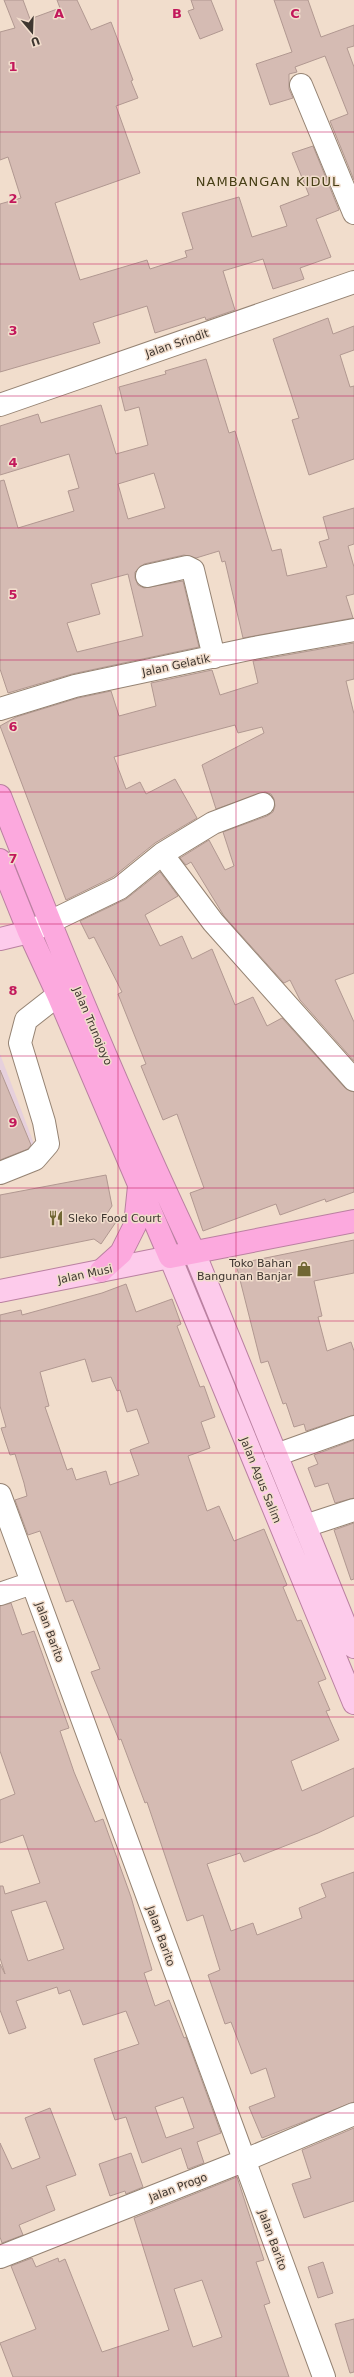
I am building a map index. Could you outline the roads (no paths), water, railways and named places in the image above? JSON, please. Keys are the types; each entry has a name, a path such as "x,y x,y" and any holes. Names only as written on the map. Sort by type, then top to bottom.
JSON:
{"highway":[{"name":"Jalan Trunojoyo","path":"0,796 50,923 68,991 139,1182 170,1257"},
{"name":"Jalan Trunojoyo","path":"0,860 28,932 68,991 194,1252"},
{"path":"101,1271 121,1253 135,1225 139,1182"},
{"path":"170,1257 354,1221"}],"main road":[{"path":"0,939 28,932"},
{"path":"194,1252 354,1647"},
{"name":"Jalan Musi","path":"0,1292 170,1257"},
{"name":"Jalan Agus Salim","path":"170,1257 354,1703"},
{"path":"316,1614 336,1605"}],"street":[{"path":"301,85 354,213"},
{"name":"Jalan Srindit","path":"0,405 354,282"},
{"path":"147,576 187,567 193,570 214,656"},
{"name":"Jalan Gelatik","path":"0,708 75,686 214,656 354,630"},
{"path":"28,932 50,923 120,888 162,854 213,823 263,804"},
{"path":"162,854 213,922 354,1080"},
{"path":"0,1173 35,1159 48,1144 44,1122 20,1043 26,1020 68,991"},
{"path":"276,1455 354,1427"},
{"name":"Jalan Barito","path":"0,1495 243,2161 324,2377"},
{"path":"304,1526 354,1510"},
{"path":"0,1594 32,1583"},
{"name":"Jalan Progo","path":"0,2257 243,2161 354,2114"}],"place":[{"name":"Sleko Food Court","path":"56,1218"},
{"name":"Toko Bahan Bangunan Banjar","path":"304,1269"}],"district":[{"name":"NAMBANGAN KIDUL","path":"268,181"}]}
